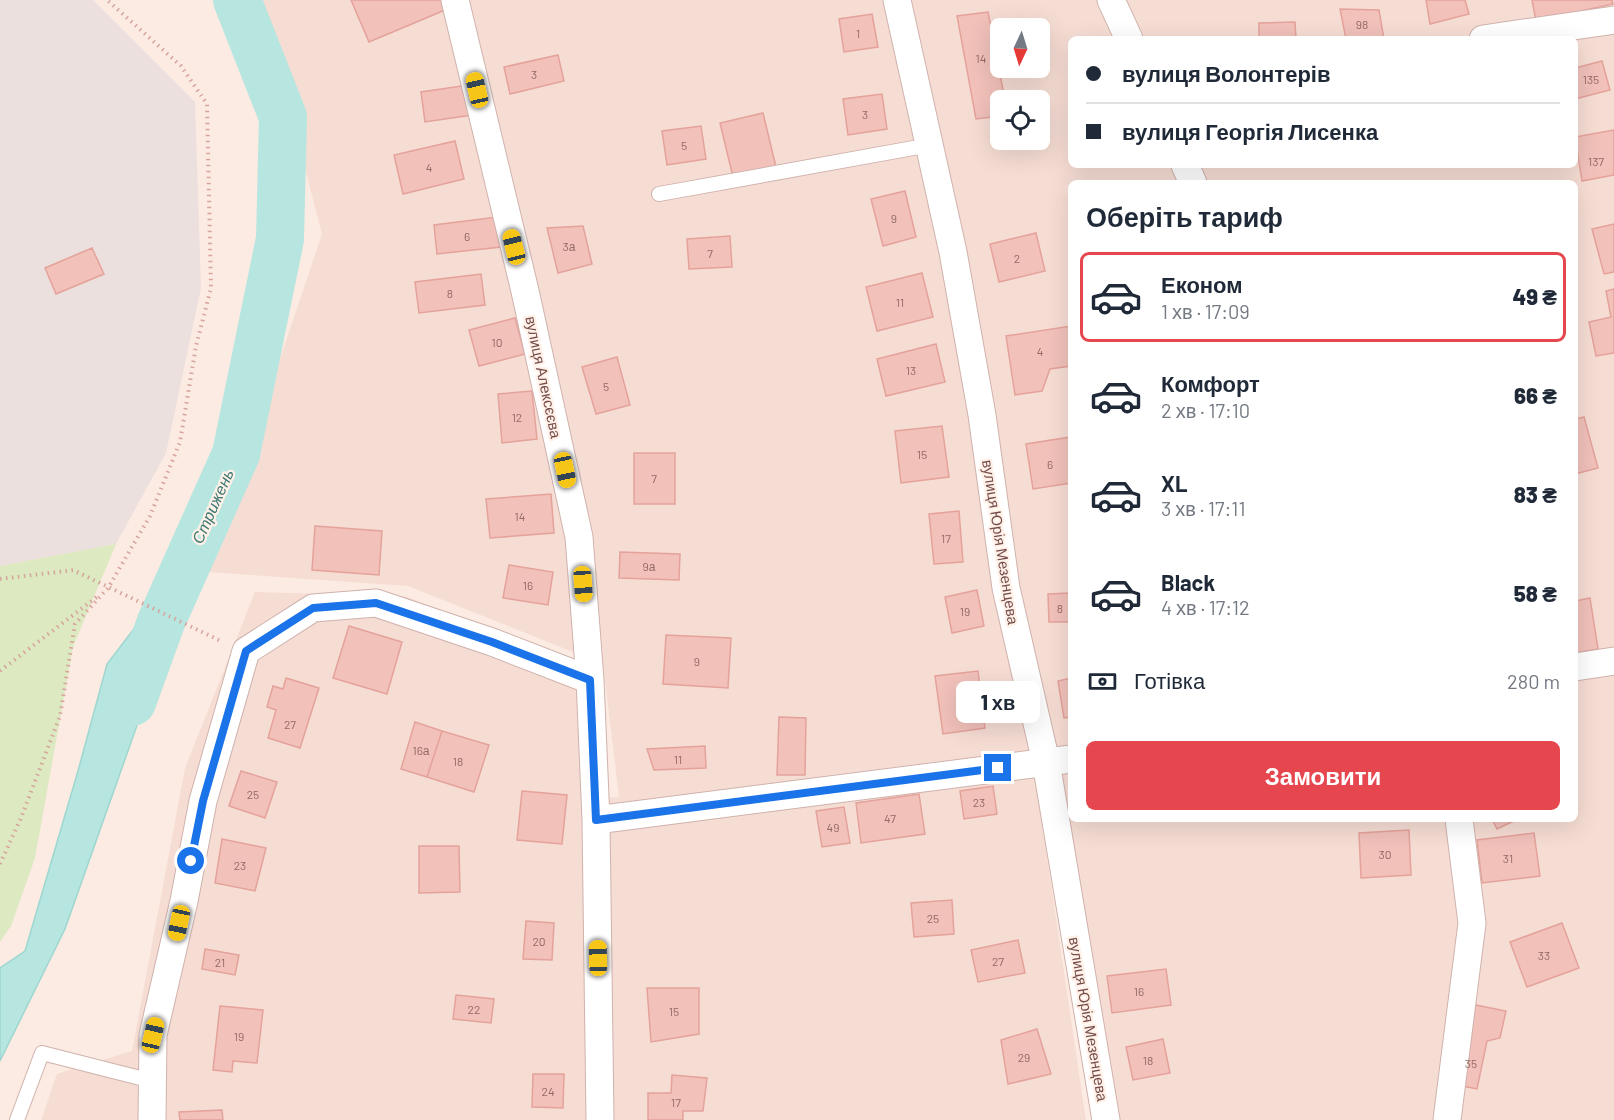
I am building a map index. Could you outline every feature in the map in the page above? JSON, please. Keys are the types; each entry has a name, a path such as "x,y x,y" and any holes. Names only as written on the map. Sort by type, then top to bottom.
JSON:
{"street":[{"name":"вулиця Алексєєва","path":"455,0 525,291 579,537 590,680 596,820 600,1120"},
{"name":"вулиця Юрія Мезенцева","path":"897,0 953,252 982,416 1006,588 1058,761 1106,1120"},
{"path":"1111,0 1128,36"},
{"path":"1504,36 1614,20"},
{"path":"152,1120 153,1035 184,901 203,801 246,651 313,608 376,603 492,642 590,680"},
{"path":"1578,667 1614,661"},
{"path":"596,820 1058,761"},
{"path":"1447,1120 1472,923 1459,822"}],"lane":[{"path":"659,194 930,145"},
{"path":"17,1120 42,1053 152,1080"}],"path":[{"path":"0,864 21,818 60,716 75,624 108,588 150,516 180,442 196,346 211,288 207,104 181,66 107,0"},
{"path":"0,579 73,570 208,636"},
{"path":"0,671 108,588"}],"shaded area":[{"path":"0,0 93,0 195,102 201,288 166,453 116,544 0,566"},
{"path":"255,0 1614,0 1614,650 1578,655 1578,180 1068,180 1068,745 823,776 1032,756 1086,1120 41,1120 57,1074 132,1051 185,768 255,592 405,596 597,674 606,798 619,797 603,664 408,586 208,572 322,234 266,18"},
{"path":"1614,670 1614,1120 1102,1120 1057,768 1068,766 1068,822 1578,822 1578,675"}],"green space":[{"path":"116,544 73,647 35,858 11,926 0,942 0,566"}],"water":[{"path":"149,609 158,666 65,929 0,1061 0,968 25,951 107,664"}],"building":[{"path":"351,0 441,0 445,10 369,42"},
{"path":"1426,0 1465,0 1469,14 1430,24"},
{"path":"1532,0 1612,0 1613,4 1536,21"},
{"path":"1340,9 1379,10 1383,36 1345,36"},
{"path":"988,12 990,78 1001,78 1003,90 990,90 990,117 976,119 957,16"},
{"path":"872,14 878,47 844,52 839,19"},
{"path":"1295,22 1296,36 1259,36 1259,23"},
{"path":"558,55 564,81 510,94 504,67"},
{"path":"1602,61 1610,90 1578,98 1578,67"},
{"path":"468,85 472,115 425,122 421,92"},
{"path":"882,94 887,129 848,135 843,99"},
{"path":"763,113 776,167 733,177 720,123"},
{"path":"701,126 706,159 667,165 662,131"},
{"path":"1614,130 1614,175 1582,181 1578,136"},
{"path":"455,141 464,179 403,194 394,155"},
{"path":"905,191 916,237 883,246 871,199"},
{"path":"497,217 501,247 437,254 434,225"},
{"path":"1614,224 1614,272 1604,274 1592,229"},
{"path":"583,226 592,264 558,273 547,228"},
{"path":"1036,233 1045,271 999,282 990,244"},
{"path":"730,236 732,267 689,269 687,239"},
{"path":"92,248 104,274 56,294 45,268"},
{"path":"922,273 933,317 877,331 866,287"},
{"path":"481,274 485,305 419,313 415,282"},
{"path":"1614,289 1614,353 1596,356 1589,322 1611,317 1606,291"},
{"path":"515,318 525,354 479,366 469,330"},
{"path":"1068,326 1068,366 1050,369 1042,391 1015,395 1006,336"},
{"path":"936,344 945,382 886,396 877,359"},
{"path":"617,357 630,405 596,414 582,367"},
{"path":"532,391 537,439 502,443 498,394"},
{"path":"1584,417 1598,468 1578,473 1578,418"},
{"path":"942,426 949,477 901,483 895,431"},
{"path":"1068,437 1068,483 1033,489 1026,444"},
{"path":"634,453 675,453 675,504 634,504"},
{"path":"551,494 554,533 490,538 486,499"},
{"path":"959,511 963,562 934,564 929,514"},
{"path":"315,526 382,531 379,575 312,570"},
{"path":"620,552 680,554 679,580 619,578"},
{"path":"509,565 553,572 548,605 503,598"},
{"path":"977,590 984,626 952,633 945,597"},
{"path":"1068,593 1068,622 1049,622 1048,594"},
{"path":"1590,598 1598,649 1578,652 1578,600"},
{"path":"349,626 402,642 387,694 333,678"},
{"path":"666,635 731,638 728,688 663,684"},
{"path":"978,671 985,728 943,734 935,676"},
{"path":"286,678 319,688 300,748 268,738 276,710 267,707 273,686 283,689"},
{"path":"1068,679 1068,717 1064,718 1058,681"},
{"path":"779,717 806,718 805,775 777,775"},
{"path":"415,722 442,731 427,777 401,769"},
{"path":"442,731 489,745 474,792 427,777"},
{"path":"705,746 706,768 654,770 647,749"},
{"path":"241,771 277,782 265,818 229,806"},
{"path":"993,786 997,814 964,819 960,791"},
{"path":"522,791 567,795 562,844 517,840"},
{"path":"919,794 925,834 861,843 856,803"},
{"path":"844,807 850,843 822,847 816,811"},
{"path":"1494,822 1512,822 1497,829"},
{"path":"1409,830 1411,875 1361,878 1359,833"},
{"path":"1534,833 1540,876 1482,883 1477,840"},
{"path":"222,839 266,848 255,891 215,883"},
{"path":"419,846 459,846 460,892 419,893"},
{"path":"952,900 954,934 914,937 911,903"},
{"path":"526,921 554,923 552,960 523,959"},
{"path":"1562,923 1579,968 1527,987 1510,942"},
{"path":"1018,940 1025,973 978,982 971,950"},
{"path":"205,949 239,955 235,975 202,969"},
{"path":"1166,969 1171,1005 1112,1013 1107,976"},
{"path":"647,988 699,988 699,1034 651,1042"},
{"path":"456,995 494,999 491,1023 453,1019"},
{"path":"1471,1004 1506,1011 1500,1038 1487,1041 1477,1089 1456,1085"},
{"path":"220,1006 263,1010 257,1063 233,1061 232,1072 213,1070"},
{"path":"1037,1029 1051,1074 1008,1084 1001,1040"},
{"path":"1163,1039 1170,1073 1133,1080 1126,1047"},
{"path":"533,1074 564,1074 563,1108 532,1107"},
{"path":"672,1075 707,1078 703,1111 683,1111 683,1120 648,1120 648,1093 671,1093"},
{"path":"222,1110 223,1120 180,1120 179,1112"}],"waterway":[{"name":"Стрижень","path":"132,702 161,622 236,454 280,239 283,117 237,0"}],"route":[{"path":"191,861 203,801 246,651 313,608 376,603 492,642 590,680 596,820 998,768"}]}
